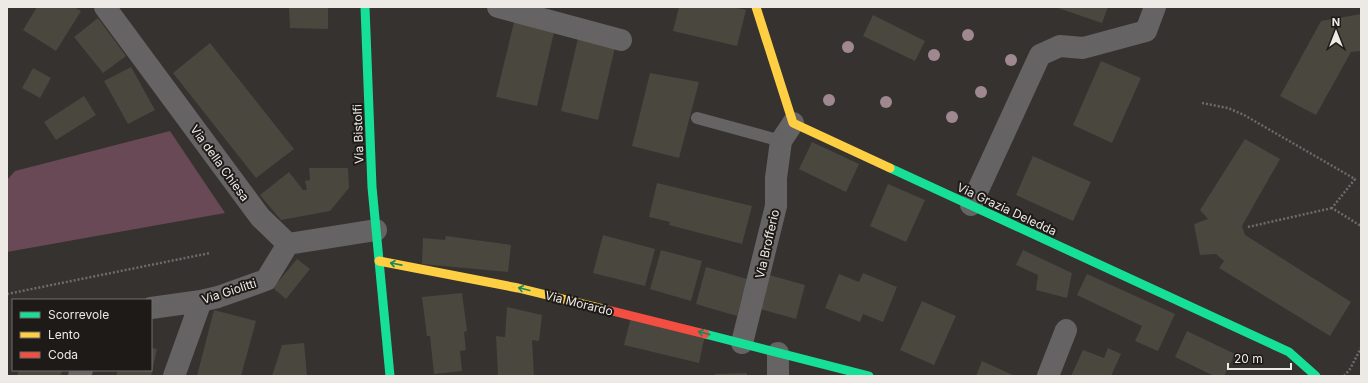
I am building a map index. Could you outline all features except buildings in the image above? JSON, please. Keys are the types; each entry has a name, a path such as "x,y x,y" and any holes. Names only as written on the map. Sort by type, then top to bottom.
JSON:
{"street":[{"name":"Via della Chiesa","path":"105,7 260,217 288,244"},
{"name":"Via Bistolfi","path":"365,7 372,187 390,376"},
{"path":"498,7 621,40"},
{"path":"756,7 793,123"},
{"path":"971,205 1040,55 1060,46 1083,48 1146,31 1155,7"},
{"name":"Via Brofferio","path":"742,343 776,206 776,178 781,141 793,123"},
{"name":"Via Grazia Deledda","path":"793,123 1289,352 1316,376"},
{"path":"288,244 376,230"},
{"name":"Via Giolitti","path":"152,308 218,297 266,280 288,244"},
{"name":"Via Morardo","path":"379,261 518,288 869,376"},
{"path":"174,376 201,301"},
{"path":"1048,376 1066,330"},
{"path":"778,353 778,376"}],"lane":[{"path":"697,118 781,141"}],"path":[{"path":"1202,103 1228,108 1244,115 1355,179 1332,208 1248,227"},
{"path":"1332,208 1361,226"},
{"path":"7,294 210,253"},
{"path":"1344,376 1350,369 1361,348"}],"shaded area":[{"path":"170,131 225,213 7,252 7,180 15,171"}],"traffic: fast":[{"path":"365,7 372,187 390,376"},
{"path":"890,168 1289,352 1316,376"},
{"path":"705,334 869,376"}],"traffic: slow":[{"path":"756,7 793,123 890,168"},
{"path":"379,261 518,288 604,309"}],"traffic: jam":[{"path":"604,309 705,334"}]}
